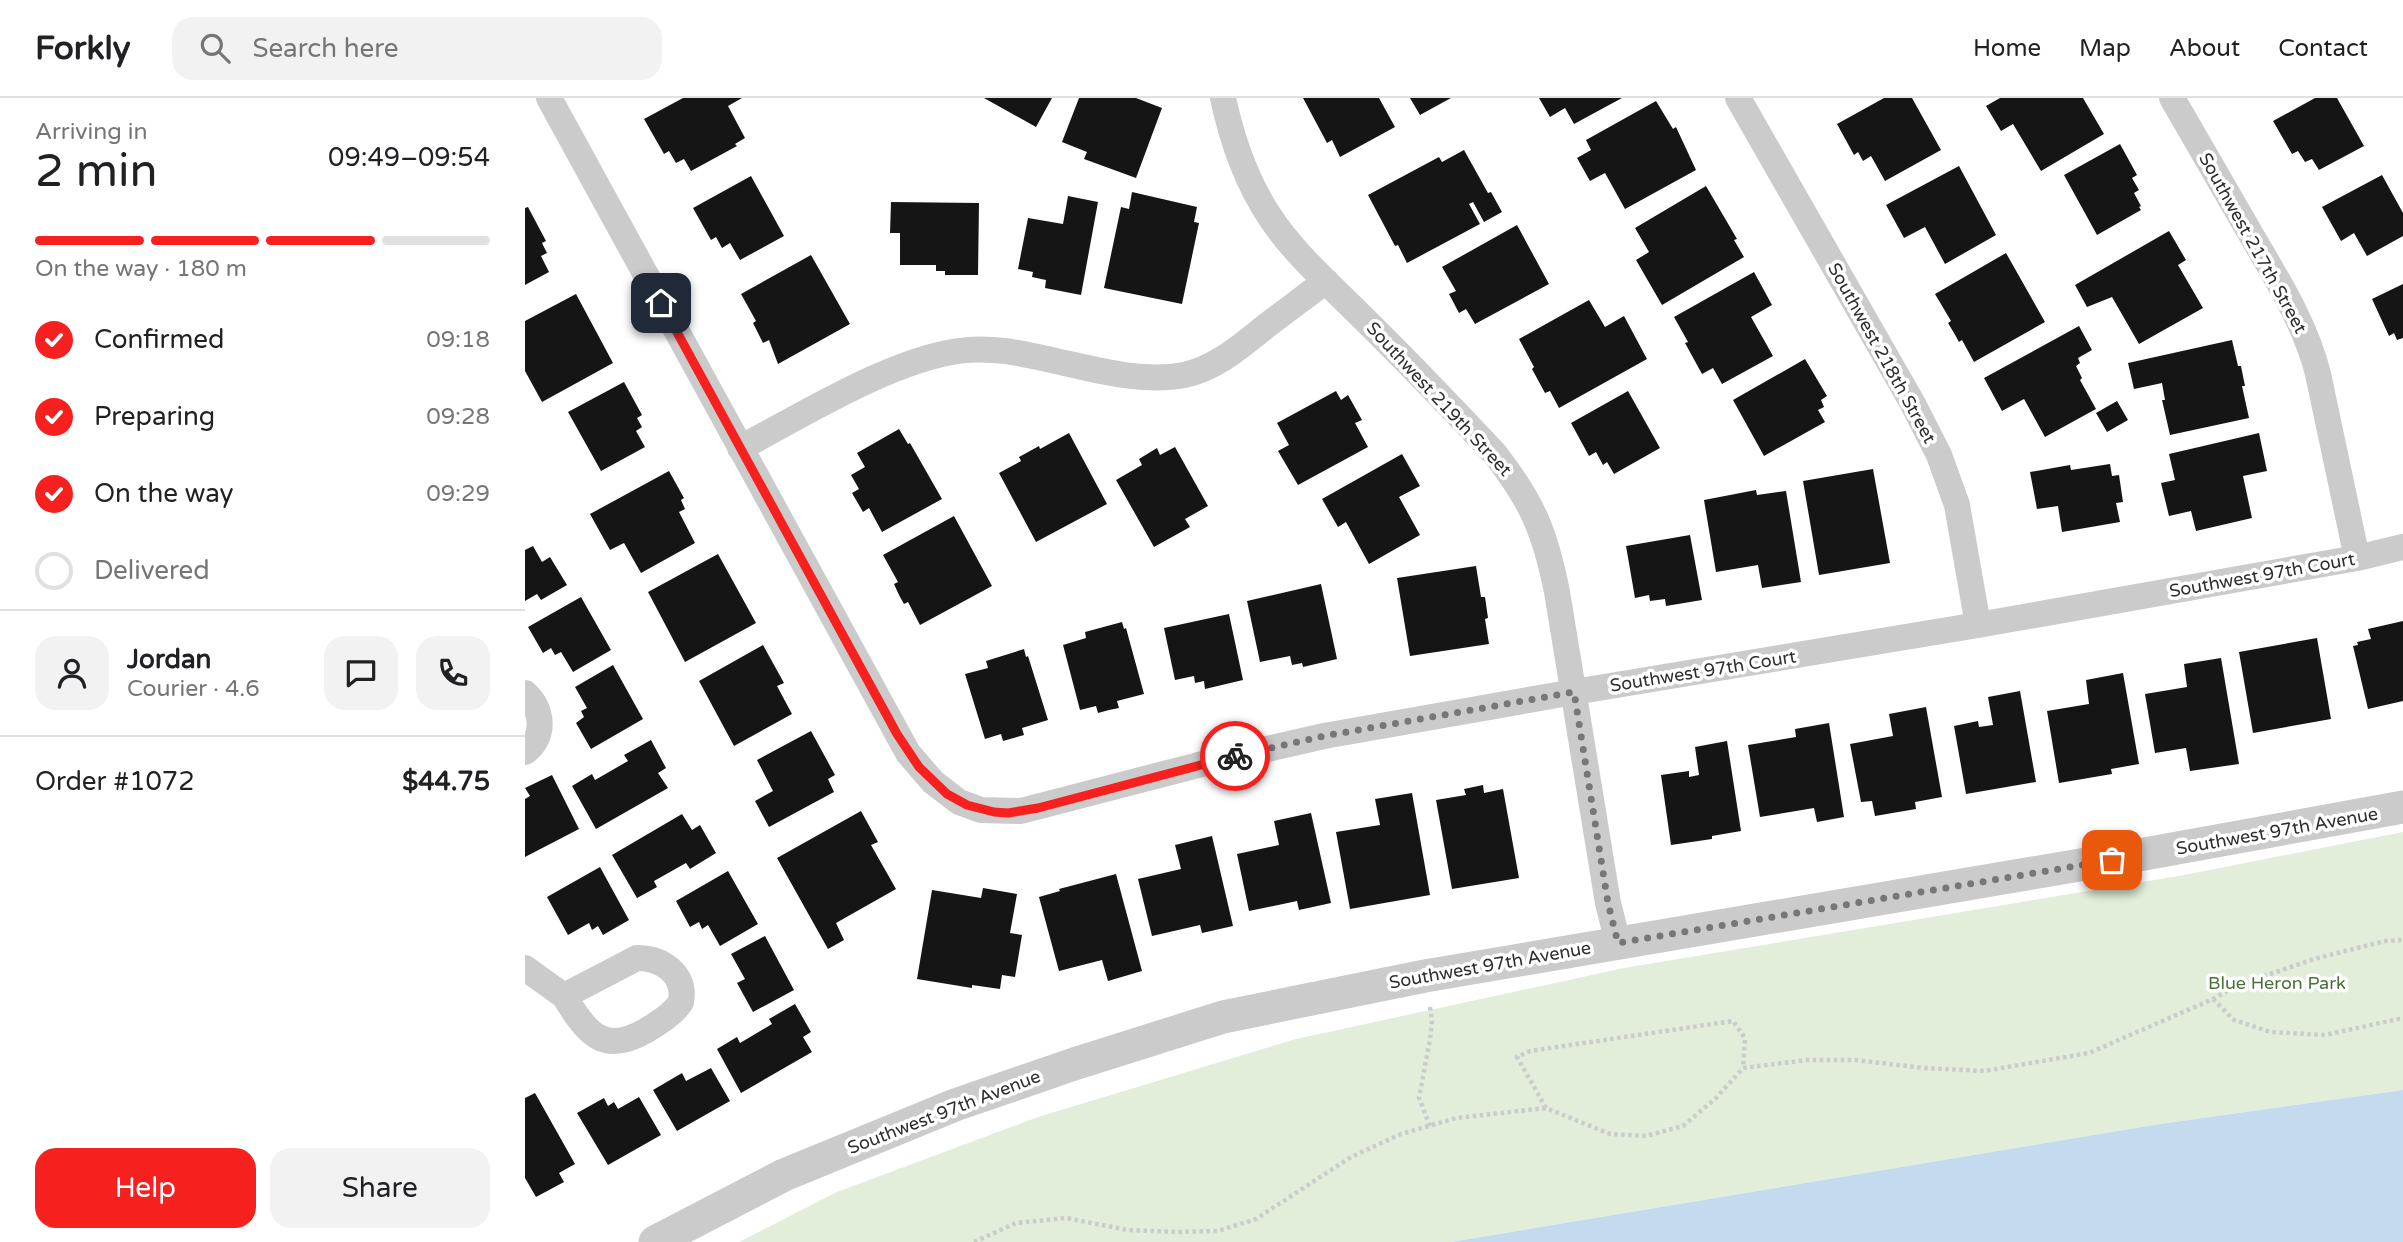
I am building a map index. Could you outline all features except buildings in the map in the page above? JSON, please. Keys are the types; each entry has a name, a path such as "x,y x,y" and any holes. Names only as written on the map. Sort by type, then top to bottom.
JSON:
{"street":[{"path":"549,98 740,448 881,376 922,360 961,351 1010,351 1095,370 1149,376 1169,377 1197,371 1220,360 1326,282"},
{"name":"Southwest 219th Street","path":"1223,98 1234,141 1258,197 1287,239 1496,454 1530,504 1551,561 1608,903 1618,943"},
{"name":"Southwest 218th Street","path":"1738,98 1913,404 1939,455 1957,505 1979,625"},
{"name":"Southwest 217th Street","path":"2172,98 2297,316 2311,348 2357,558"},
{"name":"Southwest 97th Court","path":"740,448 908,753 947,794 967,805 994,812 1021,811 1292,743 1574,692 1979,625 2357,558 2403,547"},
{"path":"525,693 536,705 540,716 537,739 525,752"},
{"name":"Southwest 97th Avenue","path":"655,1242 784,1175 955,1105 1223,1017 1425,976 2139,855 2403,807"},
{"path":"525,968 564,996"}],"path":[{"path":"1743,1068 1807,1060 1855,1060 1924,1068 1984,1071 2089,1053 2213,999 2238,985 2314,959 2403,940"},
{"path":"1425,976 1431,1021 1419,1098 1430,1126"},
{"path":"2213,999 2234,1020 2271,1032 2325,1035 2403,1018"},
{"path":"974,1242 1016,1223 1066,1218 1128,1230 1177,1233 1218,1231 1256,1219 1351,1157 1401,1134 1456,1118 1546,1108 1610,1134 1646,1136 1683,1126 1715,1099 1743,1068 1745,1038 1733,1021 1530,1051 1517,1057 1546,1108"}],"green space":[{"name":"Blue Heron Park","path":"2403,832 2403,1090 2160,1124 1451,1242 739,1242 837,1192 1038,1117 1296,1039 1624,968 2179,876"}],"water":[{"path":"2403,1090 2403,1242 1451,1242 2160,1124"}],"way so far":[{"path":"1235,756 1324,736 1574,692 1608,903 1618,943 2112,860"}],"route":[{"path":"661,303 908,753 947,794 959,802 981,810 1008,813 1038,808 1235,756"}]}
